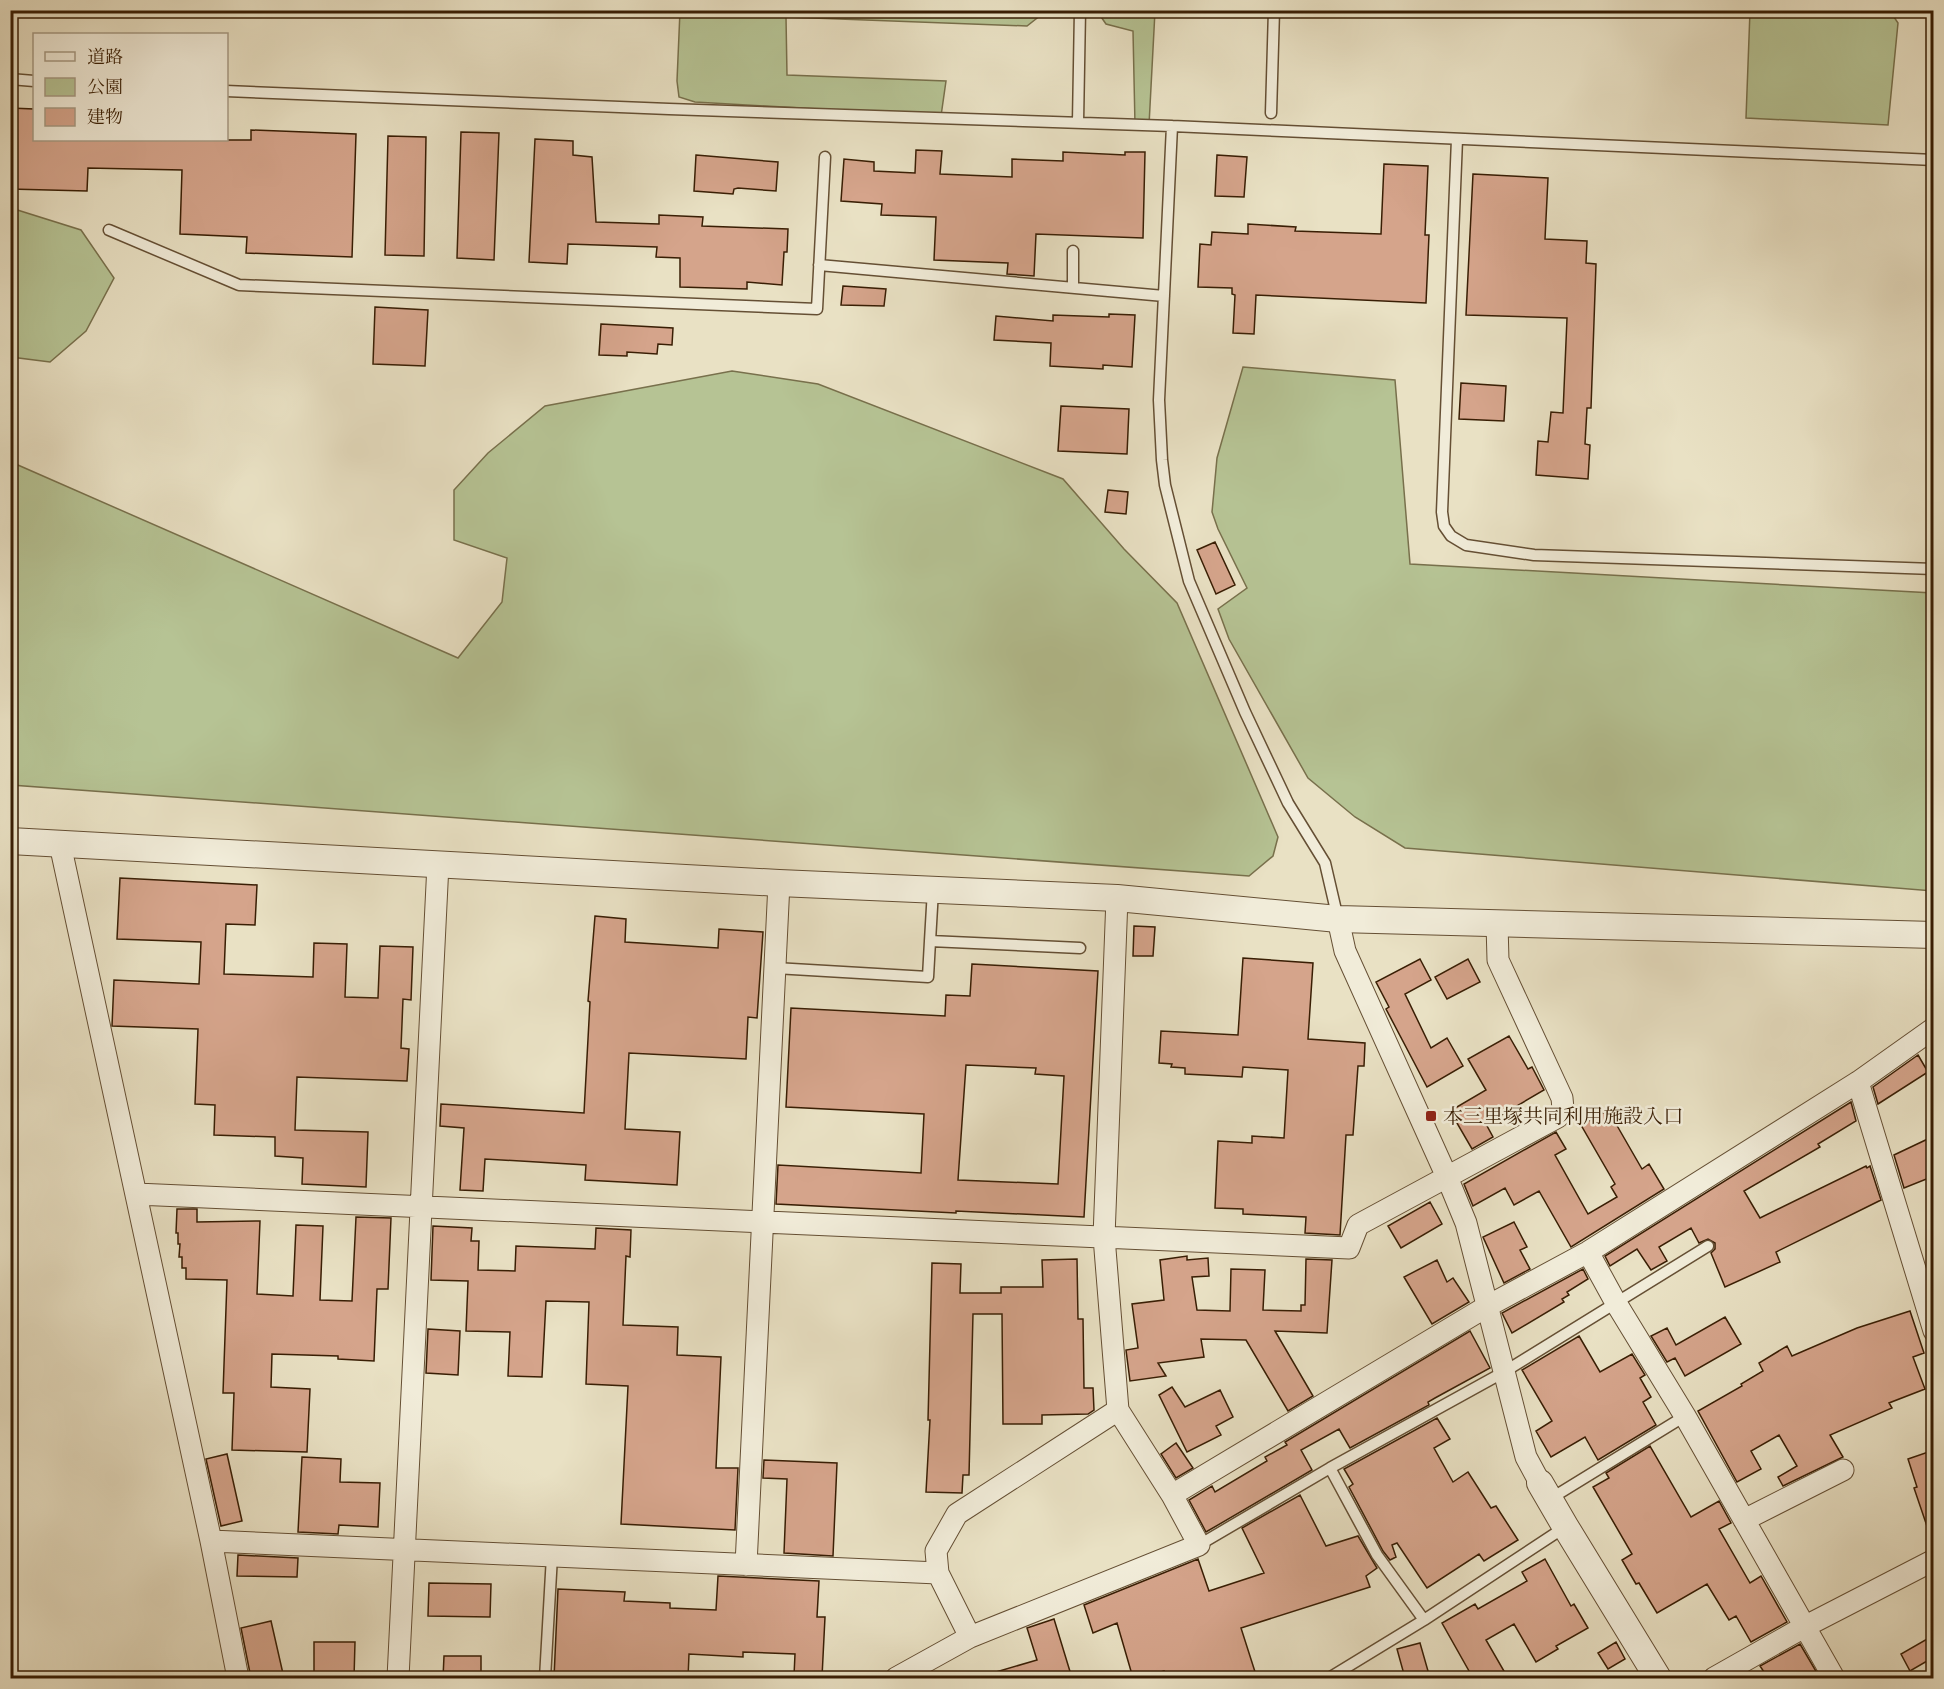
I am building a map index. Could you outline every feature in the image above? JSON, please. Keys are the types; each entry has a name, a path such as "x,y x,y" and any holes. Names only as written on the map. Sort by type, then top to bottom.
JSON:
{"street":[{"path":"10,841 779,883 1117,898 1338,919 1934,935"},
{"path":"60,844 211,1541 238,1678"},
{"path":"398,1678 438,864"},
{"path":"746,1565 779,883"},
{"path":"896,1678 970,1637 1199,1545 1172,1496 1118,1410 1104,1237 1117,898"},
{"path":"1338,919 1345,951 1447,1177 1471,1237 1486,1307 1526,1457 1565,1526 1658,1678"},
{"path":"136,1194 1349,1248 1358,1226 1558,1117 1563,1109 1562,1098 1498,960 1497,924"},
{"path":"1172,1496 1486,1307 1588,1252 1858,1082 1934,1028"},
{"path":"1858,1082 1934,1331"},
{"path":"1588,1252 1616,1303 1685,1416 1834,1678"},
{"path":"970,1637 938,1574 936,1551 957,1514 1118,1410"},
{"path":"1744,1520 1843,1470"},
{"path":"211,1541 938,1574"},
{"path":"1714,1678 1804,1627 1934,1560"}],"lane":[{"path":"1077,122 1080,10"},
{"path":"1271,113 1274,10"},
{"path":"10,80 33,81"},
{"path":"228,91 669,109 1077,122 1934,160"},
{"path":"1172,126 1159,400 1165,485 1189,581 1245,712 1288,803 1325,863 1338,919"},
{"path":"1457,139 1442,512 1444,526 1451,536 1466,544 1534,555 1934,569"},
{"path":"109,230 239,285 816,309 825,157"},
{"path":"1073,251 1073,288"},
{"path":"819,265 1164,296"},
{"path":"774,968 928,977 933,890"},
{"path":"930,941 1080,948"},
{"path":"1199,1545 1330,1468 1504,1372 1708,1246"},
{"path":"1545,1491 1685,1416"},
{"path":"1330,1468 1377,1555 1424,1620"},
{"path":"1329,1678 1424,1620 1565,1526"},
{"path":"545,1678 552,1556"}],"green space":[{"path":"680,11 1046,11 1027,26 786,17 787,75 946,81 941,116 695,102 679,97 677,81"},
{"path":"1097,11 1155,11 1149,125 1135,125 1133,31 1106,24"},
{"path":"1750,11 1890,11 1898,23 1888,125 1746,118"},
{"path":"11,208 81,230 114,278 86,331 50,362 11,357"},
{"path":"1243,367 1395,380 1410,564 1933,593 1933,891 1405,848 1355,817 1308,778 1229,639 1218,609 1247,588 1212,512 1217,458"},
{"path":"732,371 818,384 1063,479 1124,549 1177,603 1278,837 1273,856 1249,876 11,785 11,462 458,658 502,602 507,558 454,540 454,490 488,453 545,406"}],"building":[{"path":"10,108 33,109 33,141 251,140 251,130 356,134 352,257 246,253 247,237 180,234 182,170 88,168 87,191 10,189"},
{"path":"461,132 499,133 494,260 457,258"},
{"path":"388,136 426,137 424,256 385,255"},
{"path":"535,139 573,141 573,155 592,157 596,222 659,224 659,215 703,217 702,226 788,229 782,285 747,282 747,289 680,287 680,258 656,257 657,247 568,244 567,264 529,262"},
{"path":"916,150 942,151 940,174 1012,177 1012,159 1063,161 1063,152 1125,155 1125,152 1145,152 1143,238 1036,234 1034,276 1007,274 1008,263 934,260 936,217 881,215 882,204 841,201 844,159 874,162 874,171 915,173"},
{"path":"696,155 778,162 776,191 738,188 734,189 733,194 694,191"},
{"path":"1217,155 1247,157 1244,197 1215,196"},
{"path":"1384,164 1428,166 1425,235 1429,235 1426,303 1256,295 1254,334 1233,333 1235,295 1232,294 1232,288 1198,287 1200,244 1211,245 1212,232 1248,234 1248,224 1296,227 1295,231 1381,234"},
{"path":"1473,174 1548,178 1545,239 1587,241 1586,263 1596,264 1591,408 1587,408 1585,444 1590,445 1588,479 1536,475 1538,441 1548,442 1551,412 1563,413 1567,318 1466,315"},
{"path":"843,286 886,289 884,306 841,305"},
{"path":"375,307 428,310 425,366 373,364"},
{"path":"1109,314 1135,315 1132,367 1103,365 1103,369 1050,366 1051,343 994,340 996,316 1053,321 1053,315 1109,317"},
{"path":"601,324 673,328 672,345 658,344 657,354 627,352 627,356 599,355"},
{"path":"1461,383 1506,386 1504,421 1459,419"},
{"path":"1061,406 1129,409 1127,454 1058,451"},
{"path":"1108,490 1128,492 1126,514 1105,512"},
{"path":"1215,542 1235,585 1216,594 1197,550"},
{"path":"120,878 257,885 255,925 226,924 224,974 313,977 314,943 347,944 345,997 378,998 380,946 413,947 411,1000 403,999 401,1048 409,1049 407,1081 297,1077 295,1130 368,1132 366,1187 302,1184 303,1158 275,1156 275,1137 214,1135 215,1105 195,1104 198,1029 112,1026 114,980 199,984 201,942 117,939"},
{"path":"595,916 626,919 625,942 718,948 719,929 763,932 757,1018 748,1017 746,1059 629,1053 625,1129 680,1132 677,1185 585,1180 586,1165 485,1159 483,1191 460,1190 464,1128 440,1126 441,1104 584,1113 590,1002 588,1001"},
{"path":"1134,926 1155,927 1153,956 1133,956"},
{"path":"1243,958 1313,963 1308,1039 1365,1043 1364,1066 1358,1066 1353,1135 1346,1135 1340,1235 1305,1233 1306,1217 1243,1214 1243,1209 1215,1208 1218,1141 1252,1143 1252,1136 1284,1138 1288,1070 1243,1067 1242,1077 1185,1074 1185,1068 1159,1063 1161,1031 1238,1035"},
{"path":"1420,959 1431,980 1405,994 1431,1048 1447,1038 1463,1066 1427,1087 1386,1009 1389,1007 1376,982"},
{"path":"1468,959 1480,982 1447,999 1435,977"},
{"path":"972,964 1098,971 1084,1217 776,1204 778,1165 921,1173 924,1114 786,1107 791,1008 945,1016 946,995 970,996","holes":["966,1065 1036,1068 1035,1074 1064,1076 1058,1184 958,1180"]},
{"path":"1509,1036 1528,1069 1532,1067 1544,1090 1486,1124 1493,1137 1472,1149 1450,1111 1486,1090 1468,1059"},
{"path":"1918,1055 1928,1072 1878,1104 1873,1087"},
{"path":"1851,1102 1856,1121 1818,1144 1820,1147 1744,1191 1760,1218 1870,1166 1881,1200 1776,1252 1780,1262 1725,1287 1711,1253 1715,1249 1715,1243 1708,1239 1699,1243 1691,1228 1659,1247 1667,1261 1651,1270 1637,1249 1610,1266 1605,1256"},
{"path":"1608,1110 1642,1169 1649,1164 1664,1189 1571,1247 1539,1191 1514,1205 1505,1188 1473,1206 1464,1184 1556,1132 1566,1149 1555,1155 1588,1214 1617,1197 1611,1187 1615,1184 1581,1125"},
{"path":"1934,1136 1934,1176 1904,1188 1894,1155"},
{"path":"1430,1202 1442,1224 1401,1248 1388,1226"},
{"path":"177,1209 197,1209 197,1222 260,1221 257,1294 293,1296 296,1225 323,1226 320,1300 352,1301 356,1217 391,1218 388,1289 377,1289 374,1361 338,1359 338,1356 272,1354 271,1387 310,1389 307,1452 232,1450 234,1393 223,1393 227,1280 186,1279 186,1268 182,1268 182,1257 179,1257 180,1244 178,1244 178,1233 176,1233"},
{"path":"1514,1222 1527,1247 1520,1250 1530,1269 1504,1283 1483,1237"},
{"path":"433,1226 472,1228 471,1241 479,1241 478,1270 515,1271 516,1246 595,1249 596,1228 631,1230 630,1257 626,1256 623,1325 678,1327 677,1355 721,1357 716,1468 738,1468 735,1530 621,1524 628,1386 586,1384 589,1302 546,1301 542,1377 508,1376 510,1332 466,1331 468,1281 431,1280"},
{"path":"1187,1256 1187,1260 1208,1258 1209,1276 1192,1277 1197,1310 1230,1311 1231,1269 1265,1270 1263,1310 1301,1311 1301,1305 1305,1305 1306,1259 1332,1260 1327,1333 1275,1331 1313,1396 1288,1411 1246,1340 1201,1339 1204,1357 1158,1363 1166,1376 1130,1381 1126,1350 1138,1348 1132,1304 1164,1300 1160,1260"},
{"path":"1077,1259 1078,1319 1083,1319 1084,1388 1093,1388 1094,1410 1088,1414 1042,1415 1042,1424 1003,1424 1002,1314 973,1314 969,1475 963,1475 962,1493 926,1492 930,1420 928,1420 932,1263 961,1264 960,1293 1001,1293 1001,1287 1043,1287 1042,1260"},
{"path":"1437,1260 1447,1282 1453,1278 1469,1302 1432,1324 1404,1277"},
{"path":"1583,1269 1588,1279 1567,1292 1569,1295 1562,1299 1564,1302 1512,1333 1502,1313"},
{"path":"1910,1311 1924,1353 1913,1357 1925,1389 1889,1403 1892,1408 1830,1435 1843,1457 1783,1486 1778,1477 1797,1466 1779,1435 1751,1451 1761,1469 1737,1482 1698,1411 1763,1371 1759,1363 1787,1346 1792,1356 1857,1328"},
{"path":"1725,1317 1741,1344 1685,1376 1675,1358 1667,1362 1651,1336 1667,1328 1676,1345"},
{"path":"428,1329 460,1331 458,1375 426,1373"},
{"path":"1470,1331 1490,1368 1428,1402 1429,1405 1350,1448 1339,1429 1301,1450 1312,1470 1206,1532 1189,1500 1212,1486 1215,1492 1267,1461 1265,1457 1287,1445 1285,1442"},
{"path":"1579,1336 1600,1372 1632,1354 1645,1375 1640,1378 1651,1397 1643,1402 1656,1425 1598,1460 1585,1437 1551,1457 1536,1431 1552,1421 1522,1370"},
{"path":"1172,1387 1185,1407 1220,1390 1233,1417 1216,1426 1221,1435 1187,1452 1159,1395"},
{"path":"1437,1418 1450,1439 1434,1448 1453,1482 1468,1472 1491,1508 1496,1506 1518,1540 1484,1561 1479,1554 1427,1588 1397,1543 1392,1545 1396,1557 1390,1560 1383,1551 1349,1487 1353,1484 1344,1469"},
{"path":"1176,1443 1193,1468 1176,1478 1161,1454"},
{"path":"1650,1446 1691,1517 1719,1501 1731,1523 1719,1529 1750,1583 1761,1576 1787,1622 1751,1642 1736,1616 1729,1620 1707,1584 1657,1613 1622,1560 1632,1554 1593,1487 1609,1478 1606,1473"},
{"path":"1934,1450 1934,1537 1931,1538 1914,1488 1917,1487 1908,1459"},
{"path":"227,1454 242,1521 221,1526 206,1459"},
{"path":"302,1457 341,1459 340,1482 380,1483 378,1527 339,1525 338,1534 298,1532"},
{"path":"764,1460 837,1463 833,1556 784,1553 787,1479 763,1478"},
{"path":"1300,1495 1326,1546 1358,1536 1377,1568 1366,1576 1370,1587 1241,1628 1257,1678 1166,1678 1164,1671 1133,1678 1117,1623 1093,1633 1084,1605 1198,1559 1209,1591 1264,1573 1242,1528"},
{"path":"238,1555 298,1558 297,1577 237,1576"},
{"path":"1545,1559 1571,1606 1574,1604 1588,1628 1556,1646 1558,1649 1536,1662 1514,1624 1486,1640 1508,1678 1473,1678 1442,1623 1475,1604 1478,1609 1527,1581 1522,1572"},
{"path":"718,1576 819,1581 817,1617 825,1617 822,1677 794,1676 795,1654 743,1652 743,1657 689,1654 688,1678 554,1678 558,1589 625,1592 624,1601 670,1603 670,1608 716,1610"},
{"path":"429,1583 491,1584 490,1617 428,1616"},
{"path":"1054,1619 1072,1678 990,1678 989,1674 1037,1660 1027,1628"},
{"path":"271,1621 284,1678 251,1678 241,1628"},
{"path":"1934,1635 1934,1657 1910,1671 1901,1654"},
{"path":"314,1642 355,1642 354,1678 314,1678"},
{"path":"1616,1642 1625,1659 1608,1669 1598,1653"},
{"path":"1420,1643 1430,1678 1405,1678 1397,1649"},
{"path":"1800,1644 1820,1678 1768,1678 1760,1666"},
{"path":"444,1656 481,1656 481,1678 443,1678"}],"place":[{"name":"本三里塚共同利用施設入口","path":"1431,1116"}]}
